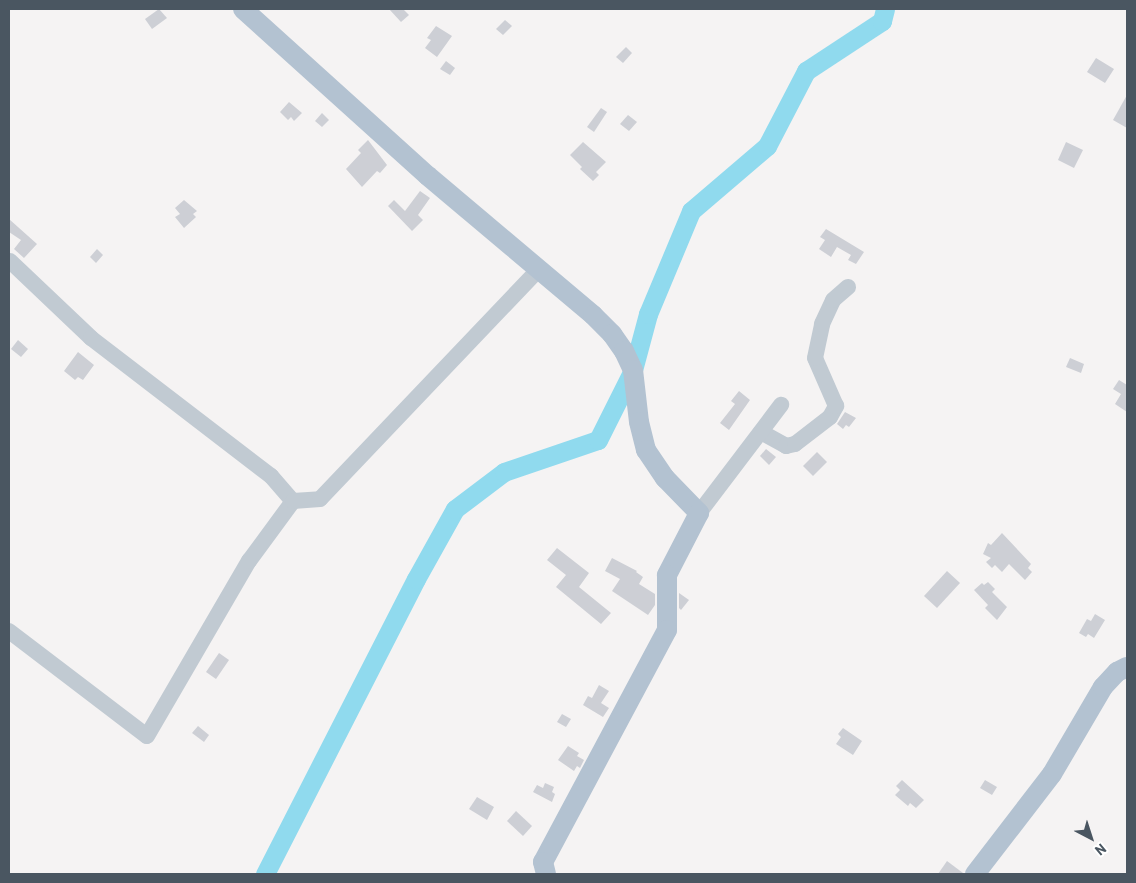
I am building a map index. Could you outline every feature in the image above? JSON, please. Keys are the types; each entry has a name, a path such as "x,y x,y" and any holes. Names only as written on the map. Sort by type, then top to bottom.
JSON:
{"main road":[{"path":"242,9 428,176 593,315 624,351 633,370 639,422 646,450 664,478 700,513 667,575 667,630 543,862 546,874"},
{"path":"975,874 1052,774 1103,687 1117,672 1127,667"}],"street":[{"path":"10,261 91,338 270,476 293,501"},
{"path":"9,631 147,736 249,561 293,501 320,499 538,270"},
{"path":"761,432 786,446 795,444 830,417 836,406 815,358 822,324 833,300 848,287"},
{"path":"700,513 781,405"}],"building":[{"path":"159,9 167,18 152,29 145,19"},
{"path":"389,9 403,9 409,15 401,22"},
{"path":"505,20 512,26 503,35 496,29"},
{"path":"436,26 452,36 437,57 425,48 431,40 427,38"},
{"path":"626,47 632,53 623,63 616,57"},
{"path":"1096,58 1114,69 1105,83 1087,72"},
{"path":"446,61 455,68 450,75 440,69"},
{"path":"1127,95 1127,128 1113,120"},
{"path":"289,102 302,113 294,121 291,117 288,120 280,112"},
{"path":"601,108 607,112 594,132 587,127"},
{"path":"322,113 329,120 322,127 315,121"},
{"path":"628,115 637,122 629,131 620,124"},
{"path":"368,140 387,165 380,173 377,171 362,187 346,169 361,153 358,150"},
{"path":"583,142 606,162 596,172 599,175 593,181 580,169 582,167 570,155"},
{"path":"1066,142 1083,150 1074,168 1058,160"},
{"path":"420,191 430,198 418,215 423,220 412,231 388,206 394,200 405,211"},
{"path":"184,200 197,211 193,214 196,217 184,228 175,217 180,214 175,208"},
{"path":"9,219 37,244 24,258 14,249 21,240 9,232"},
{"path":"826,229 864,252 856,264 848,260 851,255 837,247 831,257 819,249 825,240 820,237"},
{"path":"97,249 103,255 96,263 90,257"},
{"path":"18,340 28,349 21,357 11,349"},
{"path":"78,352 94,365 83,380 78,377 75,380 64,371"},
{"path":"1070,358 1084,364 1081,373 1066,367"},
{"path":"1119,380 1127,385 1127,412 1115,404 1121,394 1113,389"},
{"path":"739,391 750,400 729,430 720,423 735,404 731,401"},
{"path":"845,412 856,418 849,427 846,425 843,429 837,424"},
{"path":"766,449 776,457 769,465 760,456"},
{"path":"817,452 827,462 813,476 803,466"},
{"path":"1002,533 1031,564 1028,568 1032,572 1025,580 1009,564 1002,572 995,565 992,568 986,562 991,558 983,554 988,543 991,545"},
{"path":"557,548 589,573 579,587 611,613 601,624 556,587 566,575 547,560"},
{"path":"612,558 637,571 643,577 639,584 655,594 655,605 648,615 612,591 620,579 605,571"},
{"path":"947,571 960,583 937,608 924,596"},
{"path":"988,582 995,589 992,592 1007,607 997,620 985,608 988,605 974,590 982,583 984,585"},
{"path":"679,593 689,600 681,610 679,608"},
{"path":"1095,614 1105,620 1094,638 1088,634 1086,637 1079,633 1087,619 1091,621"},
{"path":"219,653 229,660 216,679 206,672"},
{"path":"599,685 609,691 601,703 609,708 603,717 583,705 588,696 592,698"},
{"path":"562,714 571,719 566,727 557,722"},
{"path":"198,726 209,735 204,742 192,733"},
{"path":"843,728 862,741 853,755 836,744 841,737 838,734"},
{"path":"568,746 579,753 577,756 584,760 580,768 577,766 574,771 558,760"},
{"path":"902,780 924,800 916,808 910,803 908,806 895,795 900,790 896,786"},
{"path":"985,780 997,787 992,795 980,788"},
{"path":"545,783 554,787 552,792 555,794 552,802 533,792 537,785 543,788"},
{"path":"477,797 494,807 487,820 469,809"},
{"path":"516,811 532,826 523,836 507,821"},
{"path":"947,861 963,873 963,874 938,874"}],"waterway":[{"path":"265,874 416,579 455,509 504,472 598,440 633,370 648,314 691,211 767,146 806,71 882,21 885,9"}]}
